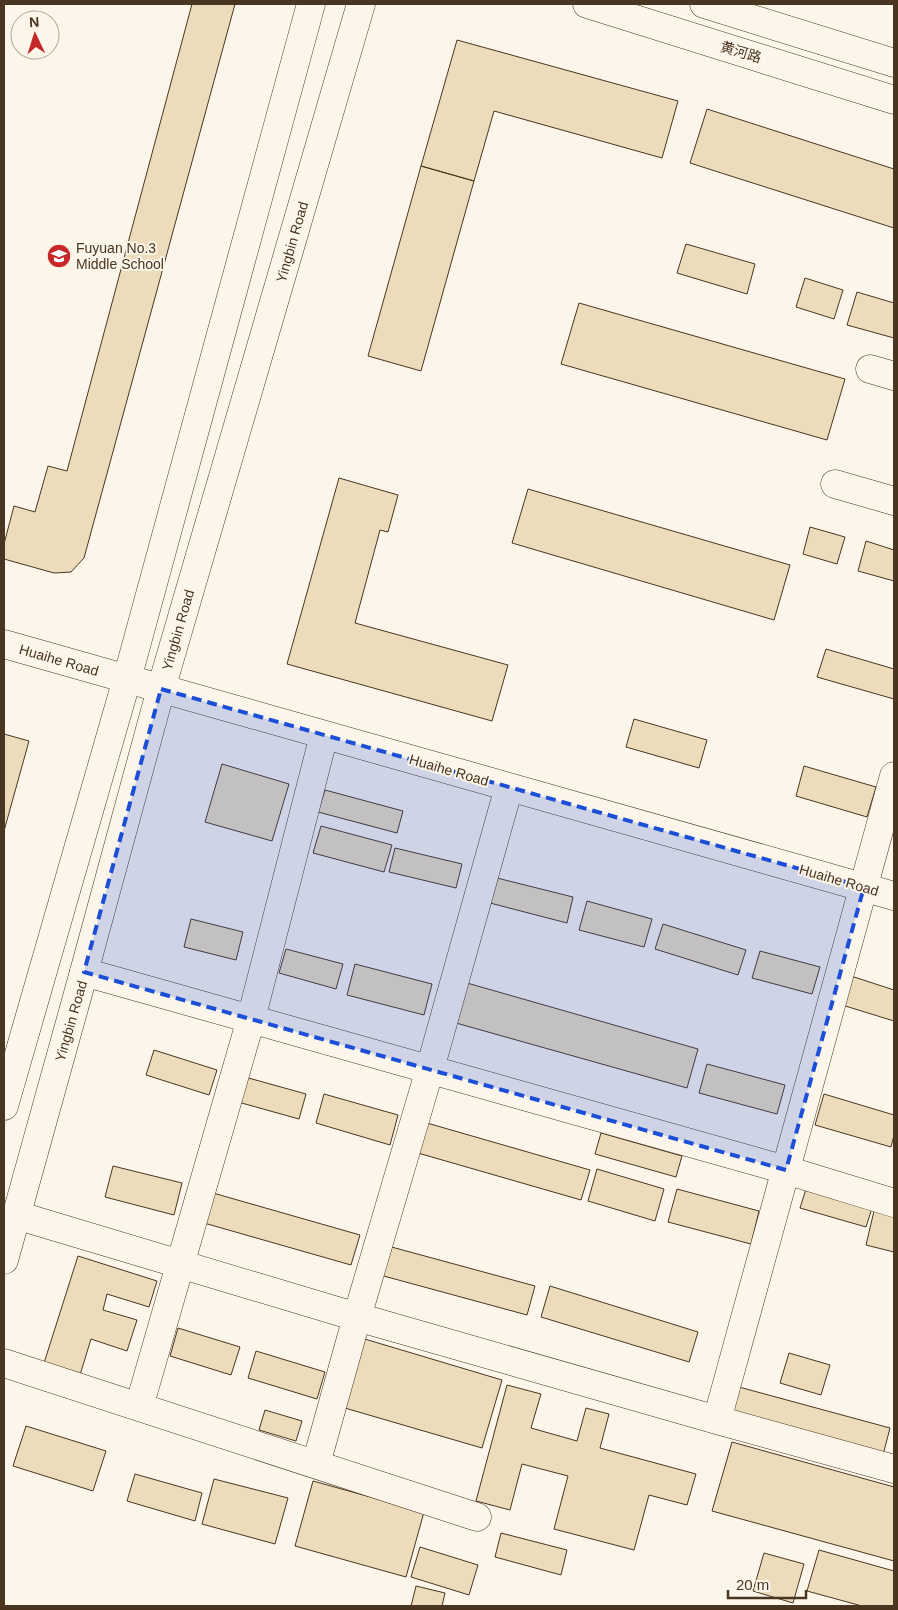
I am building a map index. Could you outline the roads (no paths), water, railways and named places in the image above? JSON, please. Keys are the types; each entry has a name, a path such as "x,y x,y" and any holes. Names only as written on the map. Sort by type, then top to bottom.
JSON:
{"street":[{"path":"4,1106 127,679 311,4"},
{"name":"Yingbin Road","path":"4,1260 161,689 361,4"},
{"name":"黄河路","path":"587,4 894,100"},
{"path":"704,4 894,63"},
{"path":"836,484 894,501"},
{"name":"Huaihe Road","path":"4,644 894,896"},
{"path":"139,1406 251,1019 324,735"},
{"path":"717,1420 894,776"},
{"path":"316,1464 430,1070 509,787"},
{"path":"84,972 786,1170 894,1203"},
{"path":"16,1215 357,1317 894,1469"},
{"path":"4,1363 477,1517"}],"place":[{"name":"Fuyuan No.3 Middle School","path":"59,256"}]}
